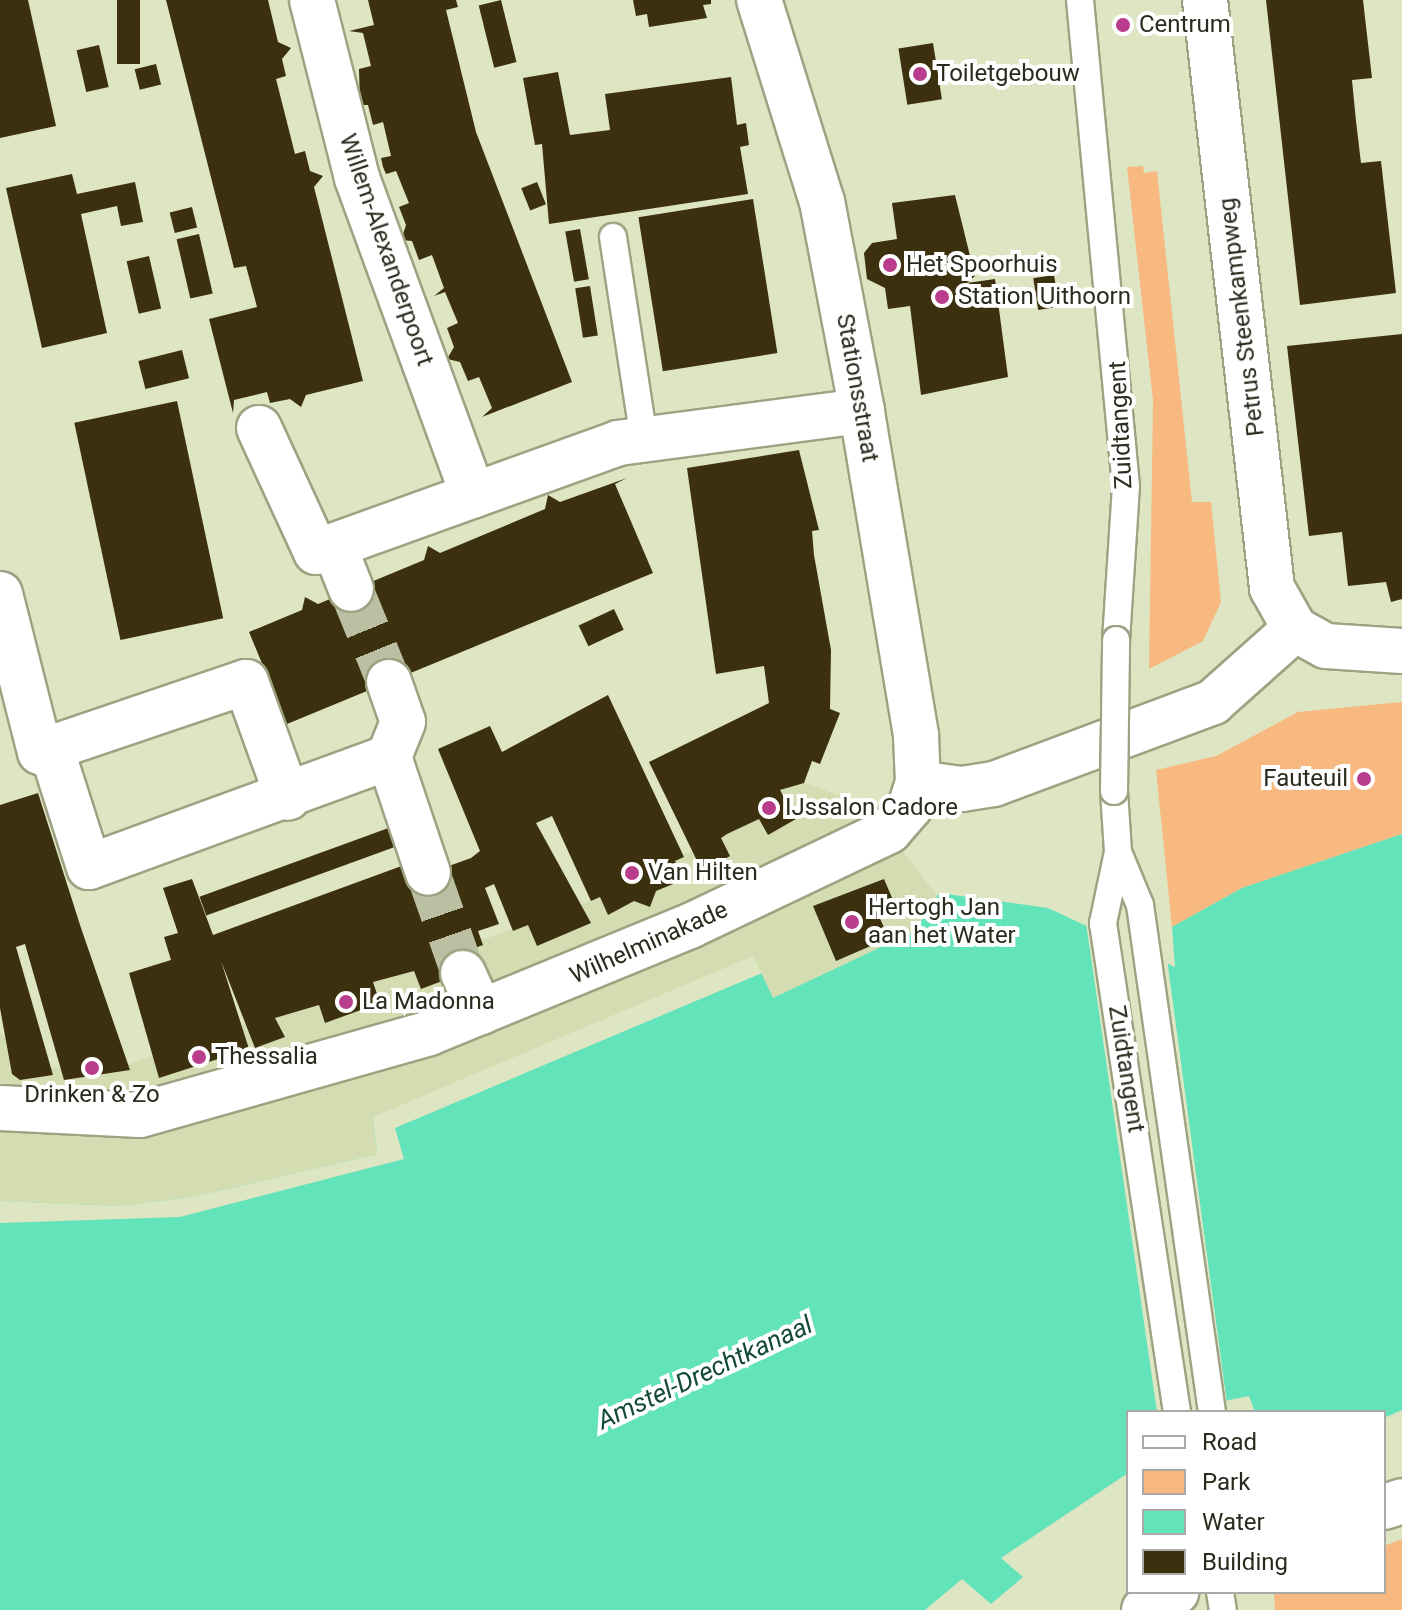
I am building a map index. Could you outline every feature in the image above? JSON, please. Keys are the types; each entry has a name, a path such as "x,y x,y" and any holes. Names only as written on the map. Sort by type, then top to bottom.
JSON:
{"street":[{"name":"Willem-Alexanderpoort","path":"312,0 357,178 473,495"},
{"name":"Stationsstraat","path":"759,0 822,202 862,411 918,783"},
{"name":"Petrus Steenkampweg","path":"1205,0 1272,588 1295,629"},
{"path":"259,428 316,552 473,495 644,440 862,411"},
{"path":"334,546 351,589"},
{"path":"0,594 40,752 246,682 288,798"},
{"path":"918,783 962,789 994,784 1213,702 1295,629 1326,646 1402,651"},
{"path":"389,682 403,722 389,757 428,873"},
{"path":"51,748 89,867 288,798 389,757"},
{"name":"Wilhelminakade","path":"8,1110 140,1115 245,1091 565,982 889,831 918,783"},
{"path":"463,973 481,1012"},
{"path":"1144,1610 1172,1594"}],"lane":[{"name":"Zuidtangent","path":"1080,0 1126,486 1116,640 1114,791 1118,852 1103,923 1177,1410"},
{"path":"613,237 644,440"},
{"name":"Zuidtangent","path":"1118,852 1140,905 1212,1410"}],"shaded area":[{"path":"798,780 867,806 939,898 919,934 772,1003 383,1158 125,1210 0,1205 0,1034 8,1036 15,1068 124,1066 576,907 787,805 780,790"}],"green space":[{"path":"1143,166 1144,173 1157,171 1192,502 1211,502 1221,602 1203,641 1149,669 1153,400 1127,167"},
{"path":"1402,702 1402,834 1242,888 1172,927 1156,770 1216,756 1298,712"},
{"path":"1402,1539 1402,1610 1275,1610 1274,1594 1386,1594 1386,1545"}],"water":[{"name":"Amstel-Drechtkanaal","path":"1402,834 1402,1410 1386,1417 1386,1410 1254,1410 1249,1396 1181,1410 1126,1410 1126,1474 1001,1558 1023,1577 991,1604 962,1579 925,1610 0,1610 0,1201 119,1206 193,1197 377,1154 373,1117 497,1073 755,960 773,998 915,931 939,893 1048,908 1175,967 1172,927 1242,888"}],"pier":[{"path":"1086,923 1167,959 1227,1403 1157,1410"},
{"path":"753,956 762,973 395,1128 404,1159 180,1217 0,1223 0,1201 119,1206 193,1197 377,1154 373,1117"}],"building":[{"path":"0,0 28,0 56,126 0,138"},
{"path":"117,0 140,0 140,64 117,64"},
{"path":"166,0 268,0 278,42 291,48 282,59 286,76 276,79 295,154 305,151 310,171 323,176 314,187 363,381 306,395 301,407 290,399 270,403 267,392 234,400 233,413 209,319 257,307 246,266 234,268"},
{"path":"368,0 456,0 458,7 446,10 476,132 572,382 482,417 492,408 479,377 468,381 460,362 447,359 454,347 447,328 458,323 445,292 434,296 444,288 432,255 419,260 412,241 401,240 406,225 399,207 409,203 396,171 386,174 383,167 381,158 391,156 383,122 373,125 368,105 360,105 359,69 371,66 363,33 349,31 374,25"},
{"path":"501,0 516,62 494,68 479,6"},
{"path":"633,0 711,0 711,4 703,5 707,18 649,27 647,14 636,16"},
{"path":"1266,0 1363,0 1372,78 1352,80 1356,121 1361,163 1381,161 1396,293 1300,305"},
{"name":"Toiletgebouw","path":"933,43 942,99 907,105 898,48"},
{"path":"99,45 109,87 86,92 77,50"},
{"path":"156,64 161,84 140,90 135,69"},
{"path":"558,72 570,135 610,130 605,94 731,77 737,125 746,123 749,145 740,147 748,194 549,224 542,144 535,145 523,78"},
{"path":"72,174 77,194 135,182 143,222 121,226 117,206 81,214 107,333 42,348 6,188"},
{"path":"537,182 546,204 530,211 521,188"},
{"name":"Station Uithoorn","path":"955,195 975,276 967,283 995,279 1008,377 921,395 910,306 888,309 885,288 867,279 864,253 872,243 897,239 892,203"},
{"path":"753,199 777,353 663,371 638,217"},
{"path":"192,207 197,227 175,233 170,213"},
{"path":"580,229 589,279 574,282 565,232"},
{"path":"199,234 213,293 190,299 177,239"},
{"path":"149,256 161,309 139,314 127,261"},
{"path":"1054,275 1059,307 1038,310 1033,278"},
{"path":"590,286 598,335 583,338 575,288"},
{"path":"1402,334 1402,599 1391,602 1386,582 1348,586 1342,532 1309,536 1287,346"},
{"path":"182,350 189,378 145,389 138,361"},
{"path":"177,401 223,618 120,640 74,423"},
{"path":"799,450 819,530 812,531 831,650 830,709 840,713 820,764 812,761 804,783 780,790 796,819 768,835 759,819 727,834 721,838 730,856 702,871 649,762 769,703 764,666 716,674 687,468"},
{"path":"627,478 615,484 653,573 287,724 249,632 302,610 305,597 318,604 424,560 428,546 440,553 545,509 548,495 560,502"},
{"path":"614,609 624,630 588,646 579,625"},
{"path":"608,695 684,857 675,861 683,880 656,891 650,907 634,901 608,915 600,897 591,901 552,816 536,823 591,923 537,946 528,925 513,931 494,884 485,888 499,924 478,931 483,945 467,951 474,969 421,989 414,971 373,982 380,1003 325,1023 319,1005 275,1018 285,1037 255,1048 221,961 249,1049 159,1078 129,973 171,960 164,937 178,933 163,888 192,879 213,935 407,864 413,879 471,858 480,851 438,749 490,726 502,752"},
{"path":"38,793 130,1070 64,1080 25,944 16,947 53,1075 20,1080 12,1074 0,1008 0,805"},
{"path":"394,826 401,845 206,916 199,897"},
{"path":"884,879 893,900 875,908 889,938 836,961 813,906"}],"tunnel":[{"path":"351,589 389,682"},
{"path":"428,873 463,973"}],"place":[{"name":"Centrum","path":"1123,25"},
{"name":"Toiletgebouw","path":"920,74"},
{"name":"Het Spoorhuis","path":"890,265"},
{"name":"Station Uithoorn","path":"942,297"},
{"name":"Fauteuil","path":"1364,779"},
{"name":"IJssalon Cadore","path":"769,808"},
{"name":"Van Hilten","path":"632,873"},
{"name":"Hertogh Jan aan het Water","path":"852,922"},
{"name":"La Madonna","path":"346,1002"},
{"name":"Thessalia","path":"199,1057"},
{"name":"Drinken & Zo","path":"92,1068"}]}
